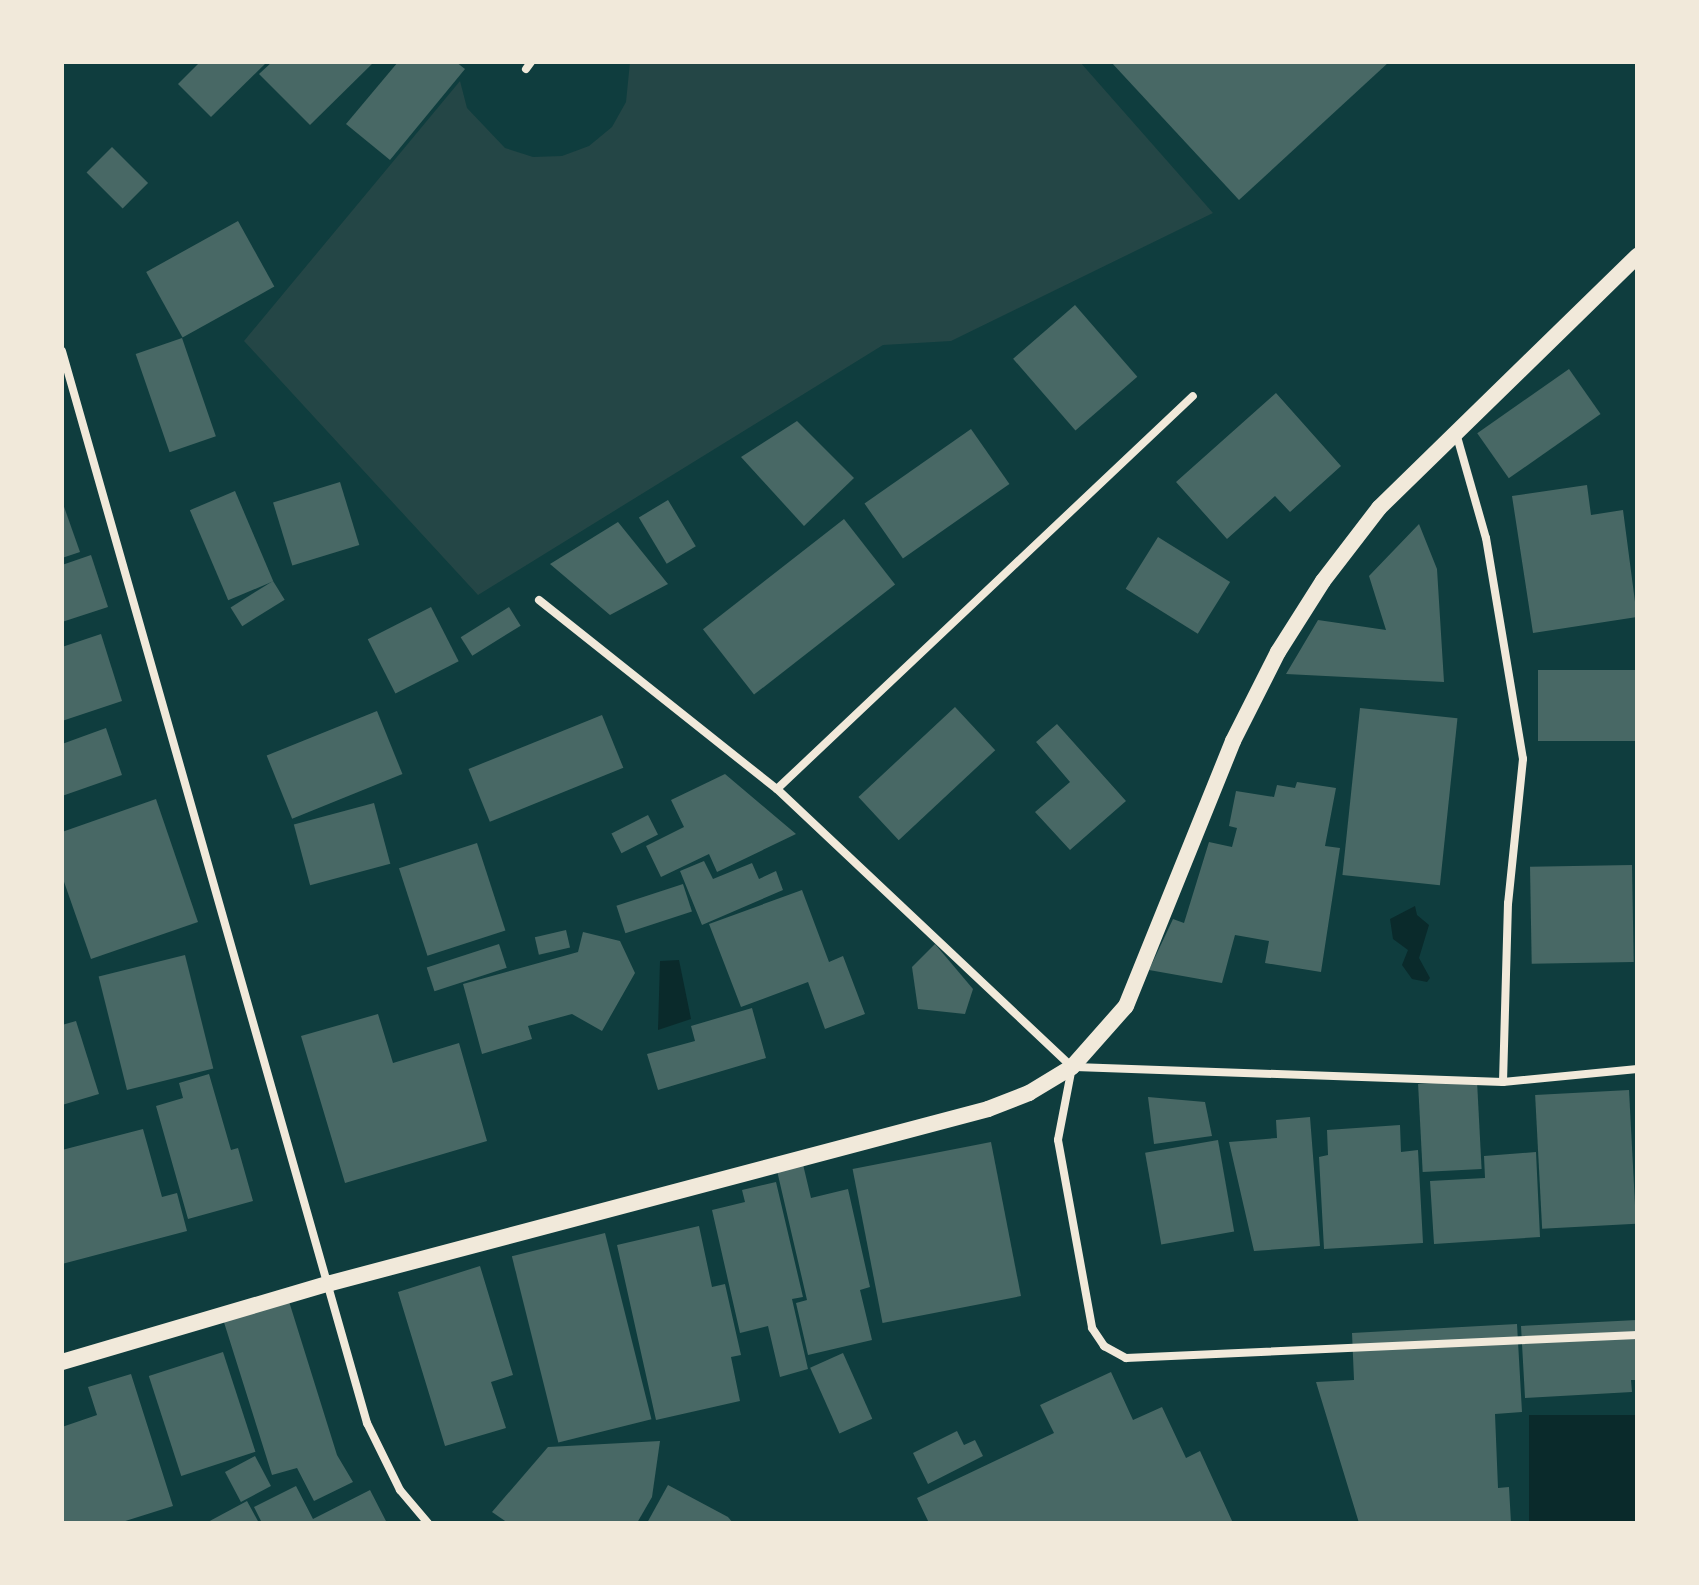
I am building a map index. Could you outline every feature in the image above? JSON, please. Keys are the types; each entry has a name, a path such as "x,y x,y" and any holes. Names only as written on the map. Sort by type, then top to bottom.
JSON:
{"main road":[{"path":"62,1362 331,1283 988,1109 1029,1093 1072,1067 1126,1006 1233,741 1278,652 1379,508 1637,256"}],"street":[{"path":"62,351 331,1283 367,1423 400,1490 428,1523"},
{"path":"777,789 1193,396"},
{"path":"1456,433 1486,538 1523,759 1508,903 1503,1082"},
{"path":"539,600 777,789 1072,1067 1503,1082 1637,1069"},
{"path":"1072,1067 1058,1140 1089,1314 1104,1346 1126,1358 1637,1335"}],"shaded area":[{"path":"630,62 1080,62 1213,213 951,341 883,345 478,595 244,341 460,81 467,108 505,148 533,157 562,156 589,146 612,127 626,102"},
{"path":"1415,906 1417,915 1429,925 1419,958 1430,978 1427,982 1412,979 1402,965 1408,950 1393,939 1390,919"},
{"path":"679,960 691,1019 658,1030 660,961"},
{"path":"1529,1415 1637,1415 1637,1523 1529,1523"}],"building":[{"path":"200,62 267,62 211,117 178,84"},
{"path":"272,62 374,62 310,125 259,74"},
{"path":"398,62 456,62 465,69 390,160 346,124"},
{"path":"1111,62 1389,62 1239,200"},
{"path":"112,147 148,183 123,209 87,172"},
{"path":"238,221 274,287 183,338 146,272"},
{"path":"1075,305 1137,377 1075,430 1013,359"},
{"path":"182,338 216,436 170,452 136,354"},
{"path":"1569,369 1601,414 1509,478 1477,433"},
{"path":"1276,393 1341,466 1290,512 1275,496 1227,539 1176,482"},
{"path":"797,421 854,478 804,526 741,457"},
{"path":"971,429 1009,484 903,558 865,504"},
{"path":"340,482 359,545 292,566 273,502"},
{"path":"1587,485 1591,515 1623,510 1637,617 1533,633 1512,496"},
{"path":"235,491 273,581 228,600 190,510"},
{"path":"668,500 696,546 667,564 639,518"},
{"path":"62,501 80,552 62,558"},
{"path":"844,519 895,584 754,695 703,629"},
{"path":"618,522 668,584 610,615 550,564"},
{"path":"1419,524 1437,569 1444,682 1286,674 1318,620 1386,630 1369,576"},
{"path":"1158,537 1230,582 1198,634 1126,589"},
{"path":"91,555 108,607 62,622 62,565"},
{"path":"273,581 285,600 242,626 231,607"},
{"path":"431,607 459,661 395,694 368,639"},
{"path":"509,607 521,626 472,656 461,637"},
{"path":"101,634 122,701 62,721 62,647"},
{"path":"1538,670 1637,670 1637,741 1538,741"},
{"path":"955,707 995,750 899,840 858,797"},
{"path":"1360,708 1457,718 1440,885 1342,875"},
{"path":"377,711 402,774 292,819 267,756"},
{"path":"602,715 623,768 490,822 468,769"},
{"path":"1057,724 1126,801 1070,850 1035,812 1070,782 1036,742"},
{"path":"106,728 122,775 62,796 62,744"},
{"path":"725,774 796,834 717,872 709,854 661,877 646,846 684,827 671,800"},
{"path":"1297,782 1336,788 1325,846 1340,848 1321,972 1265,963 1269,941 1235,935 1222,983 1149,970 1173,919 1184,923 1209,842 1232,847 1237,828 1229,826 1236,791 1274,797 1277,785 1295,788"},
{"path":"156,799 198,922 91,959 62,876 62,832"},
{"path":"374,803 390,864 310,885 294,824"},
{"path":"648,815 658,835 621,853 611,834"},
{"path":"477,843 505,930 427,956 399,868"},
{"path":"704,861 713,879 752,863 759,879 776,871 783,890 702,925 680,871"},
{"path":"1632,865 1634,962 1532,964 1530,867"},
{"path":"683,884 692,912 625,933 616,906"},
{"path":"802,890 829,962 843,956 865,1014 825,1029 808,982 741,1007 709,924"},
{"path":"566,930 570,948 539,955 535,937"},
{"path":"583,932 620,941 635,973 602,1031 572,1014 528,1026 532,1039 482,1054 463,984 578,952"},
{"path":"499,944 507,968 434,991 427,967"},
{"path":"935,944 973,989 965,1014 918,1009 912,967"},
{"path":"185,955 213,1069 127,1090 99,977"},
{"path":"752,1008 766,1058 658,1090 647,1054 695,1041 691,1026"},
{"path":"378,1014 393,1063 459,1043 487,1141 345,1183 301,1036"},
{"path":"76,1021 99,1094 62,1105 62,1025"},
{"path":"209,1074 231,1150 238,1148 253,1201 188,1219 156,1106 183,1098 179,1083"},
{"path":"1477,1081 1482,1169 1423,1172 1418,1084"},
{"path":"1629,1090 1636,1224 1542,1229 1535,1095"},
{"path":"1148,1097 1205,1102 1212,1136 1154,1144"},
{"path":"1310,1117 1320,1246 1254,1251 1229,1142 1277,1138 1276,1120"},
{"path":"1400,1125 1401,1152 1418,1150 1423,1243 1324,1249 1319,1157 1328,1155 1327,1130"},
{"path":"143,1129 162,1197 177,1193 187,1231 62,1264 62,1150"},
{"path":"1218,1140 1234,1232 1161,1244 1145,1153"},
{"path":"991,1142 1021,1296 883,1323 853,1169"},
{"path":"1536,1152 1540,1237 1434,1244 1430,1181 1485,1178 1484,1156"},
{"path":"801,1156 811,1198 848,1189 870,1287 860,1290 872,1340 808,1355 796,1303 807,1300 775,1162"},
{"path":"776,1182 803,1297 792,1299 808,1369 780,1377 768,1326 740,1333 712,1210 745,1202 742,1190"},
{"path":"699,1226 712,1287 725,1284 741,1355 731,1357 740,1401 656,1420 617,1245"},
{"path":"605,1233 651,1419 558,1443 512,1256"},
{"path":"480,1266 513,1375 491,1382 506,1428 445,1446 398,1292"},
{"path":"287,1295 337,1455 353,1482 314,1501 297,1468 272,1475 222,1316"},
{"path":"1637,1320 1637,1380 1631,1380 1632,1392 1525,1398 1521,1326"},
{"path":"1517,1324 1522,1412 1495,1414 1498,1488 1509,1487 1511,1523 1359,1523 1316,1382 1354,1380 1352,1333"},
{"path":"223,1352 255,1452 181,1476 149,1376"},
{"path":"843,1353 872,1419 839,1433 810,1368"},
{"path":"1111,1372 1133,1420 1162,1407 1186,1458 1200,1451 1233,1523 929,1523 917,1498 1054,1433 1040,1405"},
{"path":"131,1374 173,1506 119,1523 62,1523 62,1427 97,1415 88,1387"},
{"path":"957,1431 964,1445 975,1440 983,1456 928,1484 913,1453"},
{"path":"660,1441 652,1497 637,1523 508,1523 492,1512 548,1447"},
{"path":"255,1456 271,1486 241,1502 225,1472"},
{"path":"668,1485 728,1517 733,1523 647,1523"},
{"path":"296,1486 313,1519 370,1490 387,1523 262,1523 254,1507"},
{"path":"247,1501 259,1523 206,1523"}]}
